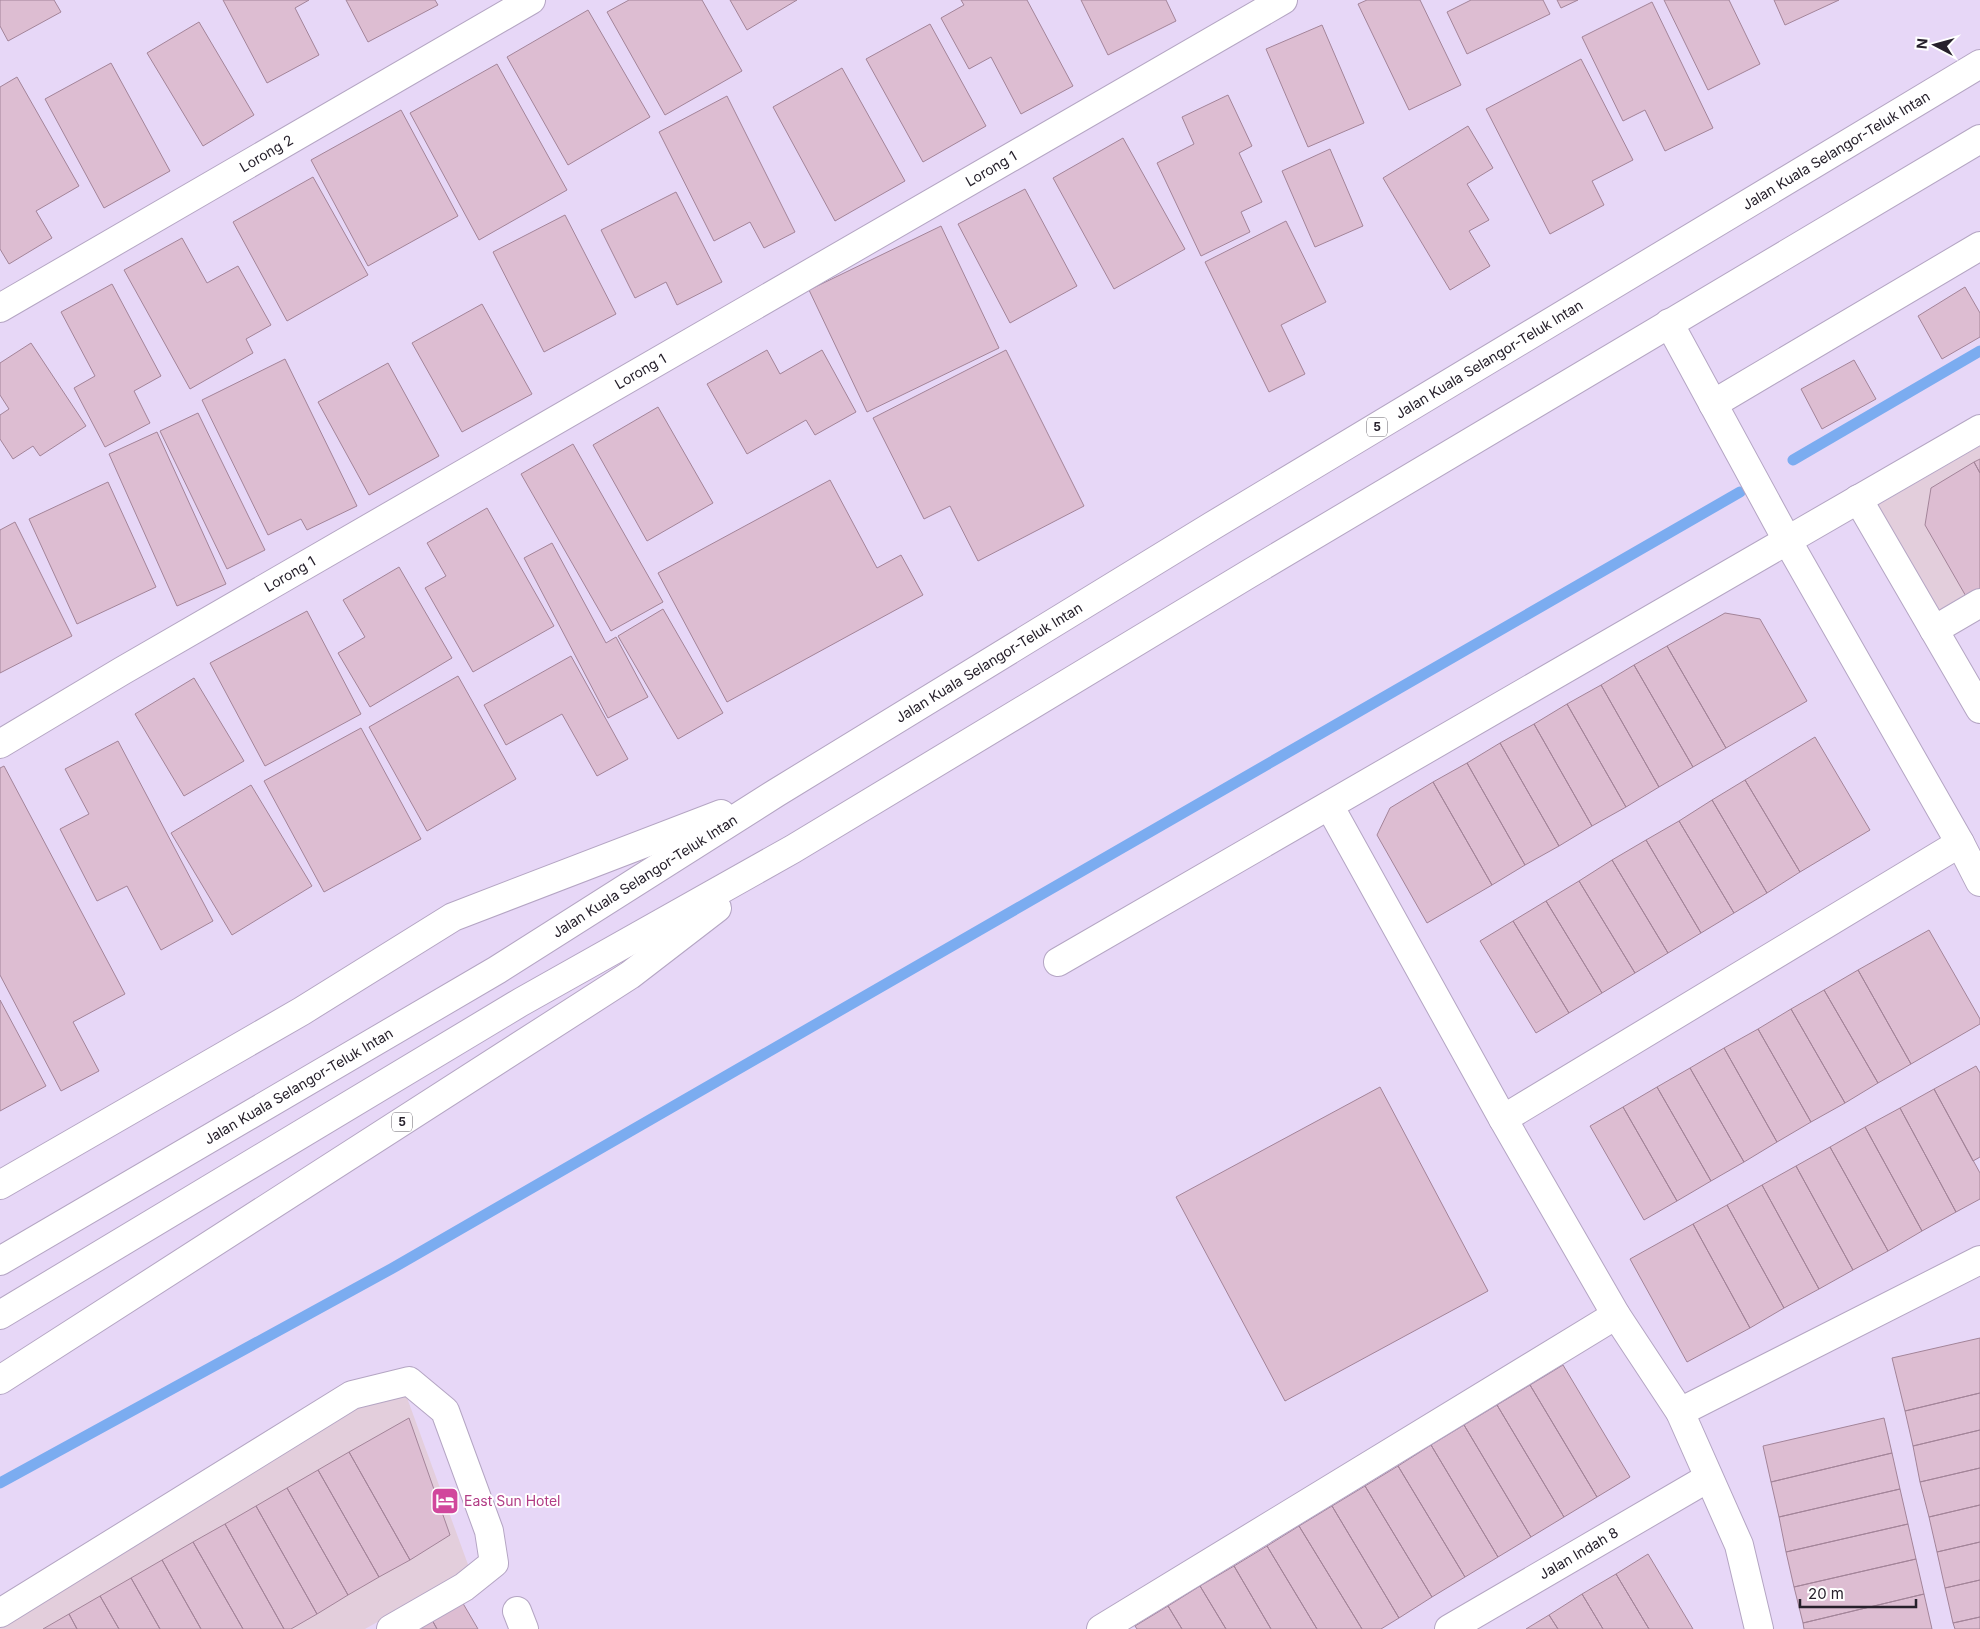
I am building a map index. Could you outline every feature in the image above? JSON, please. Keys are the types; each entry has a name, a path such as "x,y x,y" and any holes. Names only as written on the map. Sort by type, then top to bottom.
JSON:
{"main road":[{"name":"Lorong 2","path":"0,308 531,0"},
{"name":"Lorong 1","path":"0,744 156,651 1283,0"},
{"name":"Jalan Kuala Selangor-Teluk Intan","path":"0,1261 498,970 776,793 1212,526 1980,64"},
{"name":"5","path":"0,1315 521,1002 793,849 1256,570 1980,139"},
{"path":"1713,404 1980,246"},
{"path":"1669,323 1787,540 1960,843 1980,882"},
{"path":"1058,962 1330,807 1787,540 1980,430"},
{"path":"1858,499 1980,709"},
{"path":"1934,630 1980,603"},
{"name":"5","path":"0,1185 302,1011 453,917 776,793"},
{"path":"1330,807 1503,1119 1616,1315 1680,1412 1739,1545 1758,1629"},
{"path":"1503,1119 1960,843"},
{"name":"5","path":"0,1380 630,975 793,849"},
{"path":"1680,1412 1980,1260"},
{"path":"1101,1629 1616,1315"},
{"path":"0,1613 352,1395 409,1381 445,1411 489,1531 494,1563 464,1587 391,1629"},
{"name":"Jalan Indah 8","path":"1449,1629 1708,1478"}],"shaded area":[{"path":"1980,446 1980,592 1940,615 1878,505"},
{"path":"406,1395 470,1570 365,1629 0,1629 0,1625 352,1410"}],"building":[{"path":"0,0 54,0 61,12 8,41 0,26"},
{"path":"223,0 309,0 295,8 319,55 267,83"},
{"path":"346,0 435,0 438,5 368,42"},
{"path":"629,0 702,0 742,71 665,115 607,12"},
{"path":"730,0 797,0 747,30"},
{"path":"961,0 1027,0 1073,86 1021,114 991,57 969,69 941,18 964,5"},
{"path":"1081,0 1166,0 1176,21 1108,55"},
{"path":"1367,0 1420,0 1461,85 1409,110 1358,4"},
{"path":"1471,0 1543,0 1550,14 1467,54 1447,12"},
{"path":"1557,0 1578,0 1561,8"},
{"path":"1664,0 1729,0 1760,64 1708,90"},
{"path":"1774,0 1839,0 1785,25"},
{"path":"1652,2 1713,128 1665,151 1645,110 1623,121 1582,37"},
{"path":"588,10 650,117 568,165 507,57"},
{"path":"199,22 254,115 203,146 147,53"},
{"path":"930,24 986,126 923,162 866,59"},
{"path":"1322,25 1364,123 1308,147 1266,49"},
{"path":"1581,59 1633,160 1592,181 1604,205 1550,234 1486,109"},
{"path":"111,63 170,171 104,208 45,99"},
{"path":"497,64 567,190 479,240 410,113"},
{"path":"842,68 905,181 835,221 773,107"},
{"path":"17,77 79,186 36,211 52,238 9,264 0,249 0,87"},
{"path":"1228,95 1252,146 1239,153 1262,202 1241,212 1250,232 1201,256 1157,163 1194,144 1182,117"},
{"path":"727,96 795,232 764,248 750,222 714,241 659,132"},
{"path":"401,110 458,216 368,266 311,160"},
{"path":"1468,126 1493,168 1467,184 1489,220 1469,231 1490,266 1450,290 1383,178"},
{"path":"1123,138 1185,249 1114,289 1053,178"},
{"path":"1330,149 1363,226 1315,247 1282,171"},
{"path":"313,177 368,275 287,321 233,222"},
{"path":"1025,189 1077,286 1010,323 958,224"},
{"path":"676,192 722,282 677,305 666,282 635,298 601,230"},
{"path":"565,215 616,314 544,352 493,252"},
{"path":"1286,221 1326,302 1281,325 1305,374 1269,392 1205,262"},
{"path":"941,226 999,348 867,412 809,290"},
{"path":"182,238 207,283 238,266 271,325 246,339 253,353 190,389 124,270"},
{"path":"112,284 161,376 134,391 150,423 105,447 74,388 95,376 61,312"},
{"path":"1965,287 1980,313 1980,337 1942,359 1918,316"},
{"path":"482,304 532,394 462,432 412,343"},
{"path":"31,343 86,426 40,456 33,446 13,459 0,439 0,415 9,409 0,395 0,363"},
{"path":"767,350 780,374 822,350 856,412 815,435 806,420 747,454 707,384"},
{"path":"1006,350 1084,506 978,561 950,506 924,519 873,418"},
{"path":"285,359 357,506 307,530 301,519 268,535 202,400"},
{"path":"1854,360 1876,399 1822,429 1801,389"},
{"path":"388,363 439,456 369,495 318,402"},
{"path":"658,407 713,503 647,541 593,445"},
{"path":"198,413 265,550 227,569 160,431"},
{"path":"157,432 226,584 177,606 109,454"},
{"path":"573,444 663,602 611,631 521,474"},
{"path":"1980,459 1980,473 1974,462"},
{"path":"1974,462 1980,473 1980,600 1971,605 1925,525 1931,488"},
{"path":"830,480 877,568 901,555 923,595 727,702 658,573"},
{"path":"108,482 156,587 77,624 29,519"},
{"path":"487,508 554,626 473,672 425,588 446,576 427,543"},
{"path":"15,522 72,636 0,673 0,530"},
{"path":"552,543 606,643 616,637 648,697 608,718 524,558"},
{"path":"399,567 452,658 370,707 338,653 365,637 343,600"},
{"path":"663,609 723,713 678,739 618,636"},
{"path":"307,611 361,714 265,766 210,663"},
{"path":"1725,613 1760,619 1807,701 1726,748 1667,646"},
{"path":"1667,646 1726,748 1693,767 1634,665"},
{"path":"571,656 628,759 597,776 562,714 506,745 484,705"},
{"path":"1634,665 1693,767 1659,787 1601,685"},
{"path":"458,676 516,779 427,831 369,727"},
{"path":"194,678 244,761 184,796 135,714"},
{"path":"1601,685 1659,787 1626,807 1567,704"},
{"path":"1567,704 1626,807 1592,826 1534,724"},
{"path":"1534,724 1592,826 1559,846 1500,743"},
{"path":"361,728 421,839 324,892 264,781"},
{"path":"1815,737 1870,830 1800,872 1745,780"},
{"path":"118,741 213,921 161,950 127,886 97,901 60,829 89,814 65,769"},
{"path":"1500,743 1559,846 1525,865 1467,763"},
{"path":"1467,763 1525,865 1492,885 1433,782"},
{"path":"4,766 125,994 73,1022 99,1071 61,1091 0,975 0,768"},
{"path":"1745,780 1800,872 1767,893 1712,800"},
{"path":"1433,782 1492,885 1427,923 1377,835 1390,808"},
{"path":"251,785 312,886 232,935 171,833"},
{"path":"1712,800 1767,893 1734,913 1679,821"},
{"path":"1679,821 1734,913 1701,933 1646,840"},
{"path":"1646,840 1701,933 1668,953 1612,860"},
{"path":"1612,860 1668,953 1635,973 1579,881"},
{"path":"1579,881 1635,973 1602,993 1546,901"},
{"path":"1546,901 1602,993 1569,1013 1513,921"},
{"path":"1513,921 1569,1013 1536,1033 1480,941"},
{"path":"1929,930 1980,1019 1980,1024 1911,1064 1858,970"},
{"path":"1858,970 1911,1064 1878,1083 1824,990"},
{"path":"1824,990 1878,1083 1845,1103 1791,1009"},
{"path":"0,1000 46,1086 0,1111"},
{"path":"1791,1009 1845,1103 1811,1122 1758,1029"},
{"path":"1758,1029 1811,1122 1777,1142 1724,1048"},
{"path":"1724,1048 1777,1142 1744,1162 1690,1068"},
{"path":"1976,1066 1980,1073 1980,1157 1973,1161 1934,1089"},
{"path":"1690,1068 1744,1162 1711,1181 1657,1087"},
{"path":"1380,1087 1488,1291 1285,1401 1176,1197"},
{"path":"1657,1087 1711,1181 1677,1201 1623,1107"},
{"path":"1934,1089 1980,1173 1980,1199 1956,1212 1900,1108"},
{"path":"1623,1107 1677,1201 1644,1220 1590,1126"},
{"path":"1900,1108 1956,1212 1922,1231 1865,1127"},
{"path":"1865,1127 1922,1231 1888,1251 1830,1147"},
{"path":"1830,1147 1888,1251 1853,1270 1796,1166"},
{"path":"1796,1166 1853,1270 1819,1289 1762,1185"},
{"path":"1762,1185 1819,1289 1784,1308 1727,1205"},
{"path":"1727,1205 1784,1308 1750,1328 1693,1224"},
{"path":"1693,1224 1750,1328 1687,1362 1630,1259"},
{"path":"1980,1338 1980,1393 1905,1411 1892,1358"},
{"path":"1563,1365 1630,1477 1597,1497 1530,1385"},
{"path":"1530,1385 1597,1497 1564,1517 1497,1405"},
{"path":"1980,1393 1980,1430 1913,1446 1905,1411"},
{"path":"1497,1405 1564,1517 1531,1537 1464,1425"},
{"path":"409,1418 450,1535 410,1560 349,1452"},
{"path":"1884,1418 1892,1453 1771,1482 1763,1446"},
{"path":"1464,1425 1531,1537 1498,1557 1431,1445"},
{"path":"1980,1430 1980,1468 1920,1482 1913,1446"},
{"path":"1431,1445 1498,1557 1465,1577 1398,1466"},
{"path":"349,1452 410,1560 379,1577 318,1470"},
{"path":"1892,1453 1900,1489 1779,1517 1771,1482"},
{"path":"1398,1466 1465,1577 1432,1597 1365,1486"},
{"path":"1980,1468 1980,1505 1929,1517 1920,1482"},
{"path":"318,1470 379,1577 348,1595 287,1488"},
{"path":"1365,1486 1432,1597 1399,1618 1332,1506"},
{"path":"287,1488 348,1595 317,1614 256,1506"},
{"path":"1900,1489 1908,1524 1786,1552 1779,1517"},
{"path":"1980,1505 1980,1542 1937,1552 1929,1517"},
{"path":"256,1506 317,1614 291,1629 284,1629 225,1524"},
{"path":"1332,1506 1399,1618 1381,1629 1362,1629 1299,1526"},
{"path":"225,1524 284,1629 243,1629 193,1542"},
{"path":"1908,1524 1916,1559 1794,1587 1786,1552"},
{"path":"1299,1526 1362,1629 1317,1629 1267,1546"},
{"path":"193,1542 243,1629 201,1629 162,1560"},
{"path":"1980,1542 1980,1580 1945,1588 1937,1552"},
{"path":"1267,1546 1317,1629 1271,1629 1234,1566"},
{"path":"1648,1554 1693,1629 1649,1629 1616,1574"},
{"path":"1916,1559 1924,1594 1803,1623 1794,1587"},
{"path":"162,1560 201,1629 160,1629 131,1578"},
{"path":"1234,1566 1271,1629 1226,1629 1200,1586"},
{"path":"1616,1574 1649,1629 1603,1629 1582,1594"},
{"path":"131,1578 160,1629 119,1629 100,1596"},
{"path":"1980,1580 1980,1617 1953,1623 1945,1588"},
{"path":"1200,1586 1226,1629 1182,1629 1168,1606"},
{"path":"1582,1594 1603,1629 1558,1629 1549,1615"},
{"path":"1924,1594 1932,1629 1804,1629 1803,1623"},
{"path":"100,1596 119,1629 77,1629 69,1614"},
{"path":"461,1600 478,1629 437,1629 431,1618"},
{"path":"1168,1606 1182,1629 1137,1629 1135,1626"},
{"path":"69,1614 77,1629 43,1629"},
{"path":"1549,1615 1558,1629 1526,1629"},
{"path":"1980,1617 1980,1629 1955,1629 1953,1623"},
{"path":"431,1618 437,1629 411,1629"}],"waterway":[{"path":"1793,460 1980,351"},
{"path":"0,1483 391,1269 1740,492"}],"place":[{"name":"East Sun Hotel","path":"445,1501"}]}
